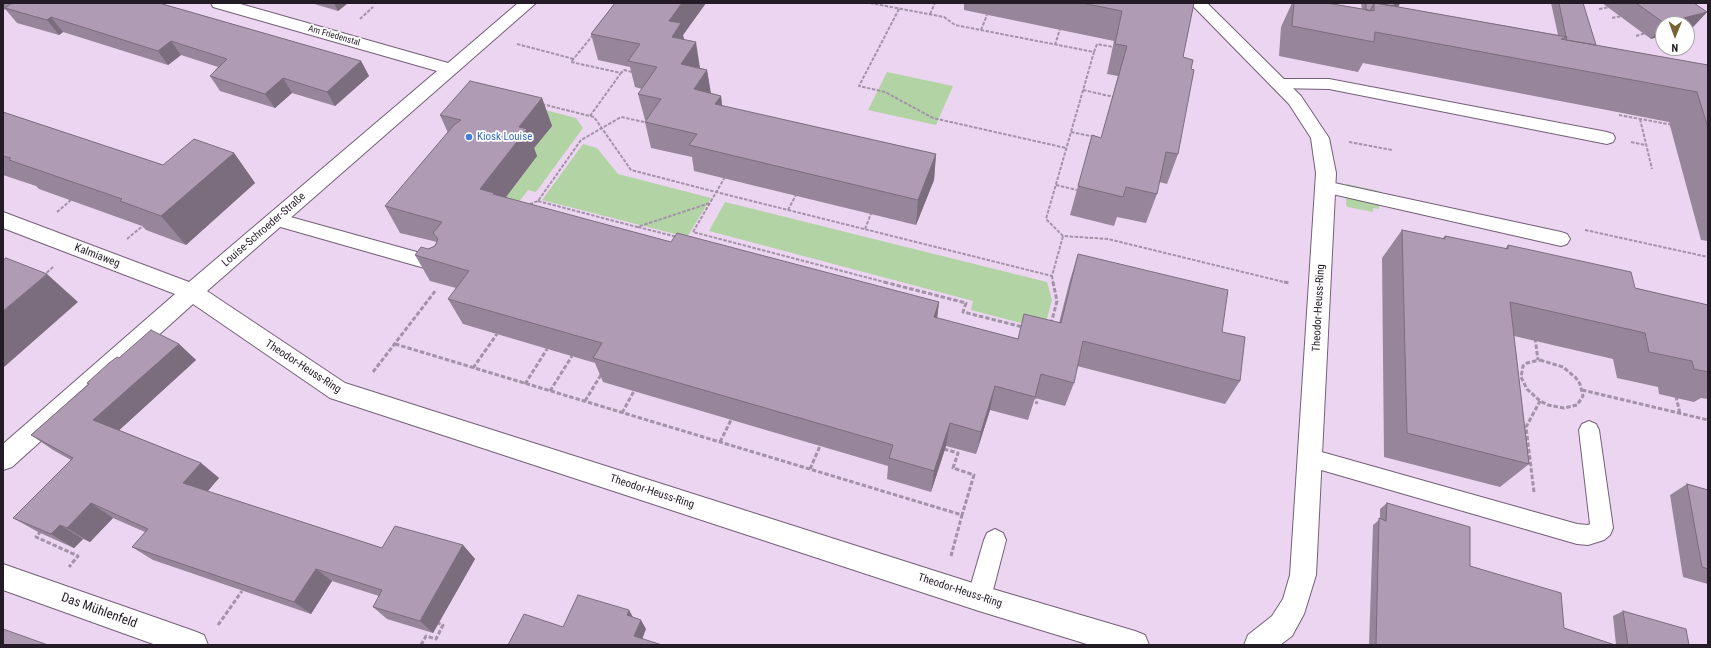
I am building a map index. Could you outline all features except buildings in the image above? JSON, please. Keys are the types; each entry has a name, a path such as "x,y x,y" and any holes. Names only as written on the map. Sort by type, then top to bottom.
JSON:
{"street":[{"name":"Am Friedenstal","path":"219,3 449,69"},
{"name":"Louise-Schroeder-Straße","path":"3,459 276,219 449,69 528,3"},
{"name":"Theodor-Heuss-Ring","path":"1198,3 1295,100 1320,138 1326,173 1311,458 1303,575 1295,605 1282,626 1261,645"},
{"name":"Kalmiaweg","path":"3,220 192,292"},
{"name":"Theodor-Heuss-Ring","path":"192,292 338,391 979,598 1135,645"},
{"name":"Das Mühlenfeld","path":"3,577 194,645"}],"lane":[{"path":"1279,84 1329,84 1607,138"},
{"path":"1325,187 1561,239"},
{"path":"276,219 442,266"},
{"path":"1311,458 1577,534 1588,535 1596,533 1602,528 1589,430"},
{"path":"979,598 994,540"}],"path":[{"path":"870,3 944,17 955,25 1094,52"},
{"path":"930,14 935,3"},
{"path":"1599,9 1610,6"},
{"path":"899,9 859,86 885,92 933,118 1066,148"},
{"path":"981,30 987,15"},
{"path":"1612,18 1623,16"},
{"path":"1055,44 1060,29"},
{"path":"596,31 571,62 621,73"},
{"path":"1636,36 1646,33"},
{"path":"514,43 528,48 574,59"},
{"path":"1113,47 1097,44 1046,219 1063,236 1108,239 1320,290"},
{"path":"590,116 624,70 637,73"},
{"path":"1083,90 1114,97"},
{"path":"537,103 594,117 631,170 1052,276"},
{"path":"538,201 581,140 621,117 650,124"},
{"path":"1640,119 1652,169"},
{"path":"1071,132 1101,138"},
{"path":"1349,141 1392,150"},
{"path":"691,236 727,173"},
{"path":"1056,185 1077,190"},
{"path":"788,210 798,190"},
{"path":"522,209 527,204 538,201 681,238"},
{"path":"637,227 710,203"},
{"path":"865,229 873,208"},
{"path":"124,241 148,221"},
{"path":"693,232 966,303 963,312 1027,328"},
{"path":"1051,328 1057,301 1052,276 1063,236"},
{"path":"37,281 54,266"},
{"path":"370,377 440,284"},
{"path":"474,368 497,334"},
{"path":"1534,335 1538,360"},
{"path":"395,344 962,515"},
{"path":"525,384 547,349"},
{"path":"550,391 572,356"},
{"path":"1538,360 1548,361 1563,367 1576,378 1582,390 1581,401 1571,407 1556,407 1540,401 1527,389 1521,377 1523,366 1538,360"},
{"path":"585,401 602,372"},
{"path":"1582,390 1708,420"},
{"path":"622,413 634,391"},
{"path":"1675,392 1680,414"},
{"path":"1034,393 1037,404"},
{"path":"1527,494 1535,496 1526,427 1540,401"},
{"path":"720,442 731,420"},
{"path":"810,469 820,446"},
{"path":"943,586 974,475 953,468 958,453 944,449"},
{"path":"44,528 36,536 78,556 72,563"},
{"path":"215,628 242,591"},
{"path":"421,645 426,636 436,639 443,625 438,623"}],"green space":[{"path":"887,72 953,86 936,125 868,110"},
{"path":"507,100 576,118 583,128 536,192 528,190 506,219 492,215"},
{"path":"583,144 597,148 618,174 711,198 687,237 542,200"},
{"path":"1347,184 1379,191 1379,209 1373,208 1373,212 1348,207 1346,205"},
{"path":"725,202 1047,282 1052,300 1044,329 971,310 973,301 709,231"}],"place":[{"name":"Kiosk Louise","path":"469,137"}]}
